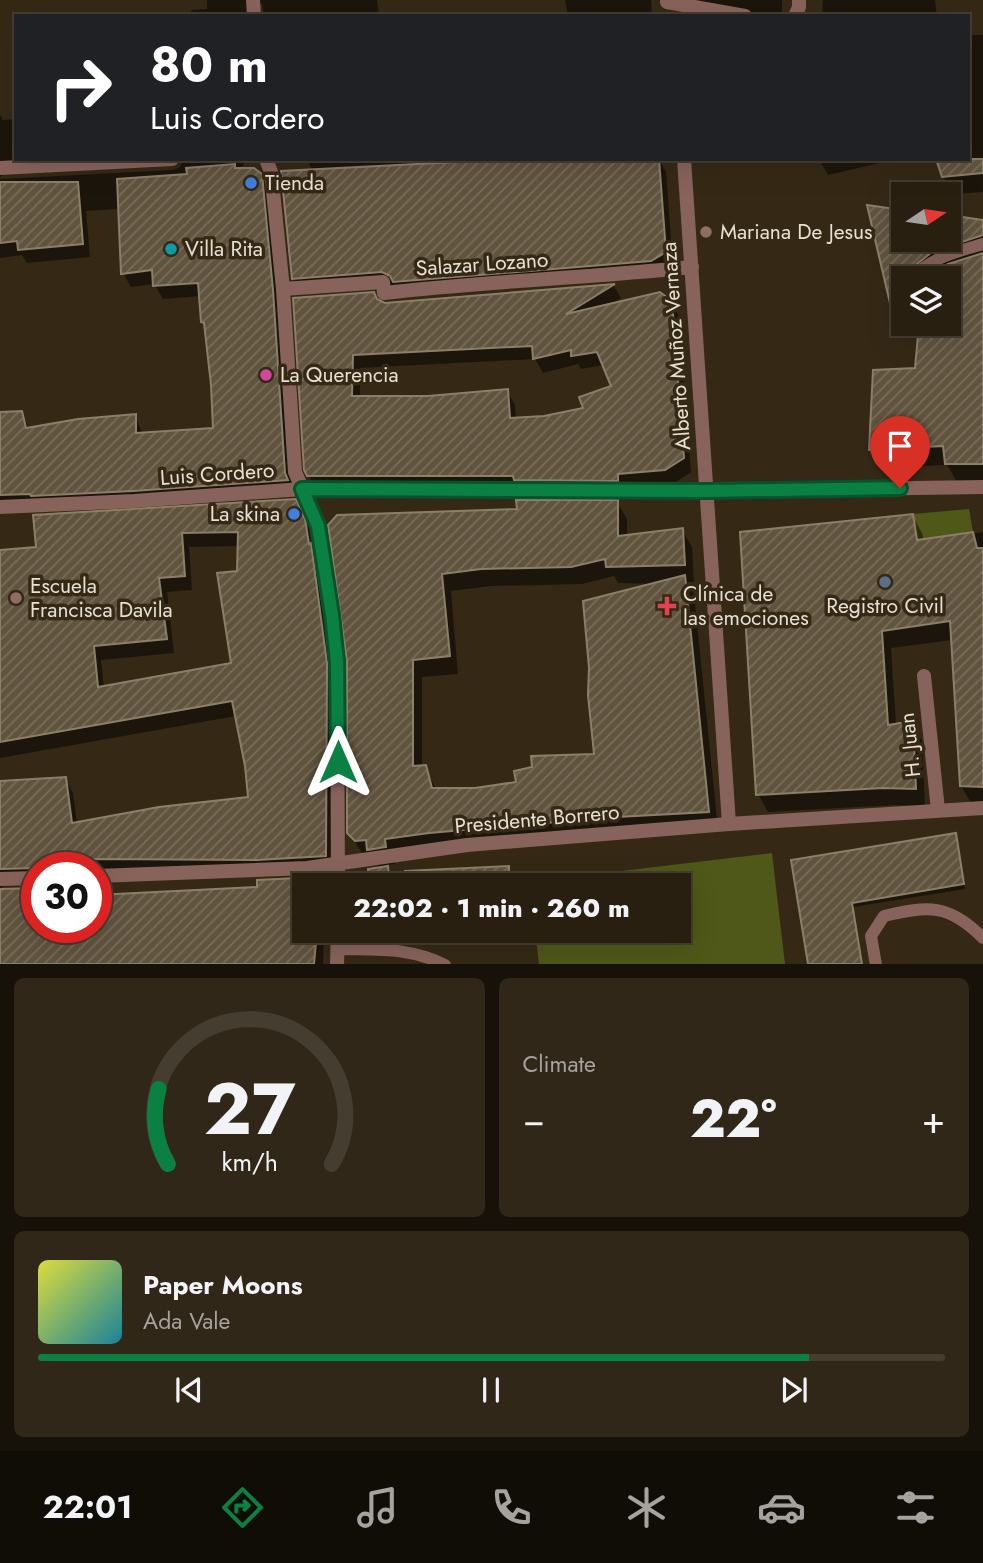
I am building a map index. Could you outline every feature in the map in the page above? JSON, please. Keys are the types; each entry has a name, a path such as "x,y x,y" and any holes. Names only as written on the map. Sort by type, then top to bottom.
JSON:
{"street":[{"path":"667,6 729,14"},
{"path":"0,168 134,161"},
{"path":"267,161 271,172 284,289 295,472 318,526 337,662 338,873"},
{"name":"Alberto Muñoz Vernaza","path":"684,161 729,824"},
{"name":"Salazar Lozano","path":"284,289 383,282 384,293 692,267"},
{"name":"Luis Cordero","path":"0,508 302,489 706,491 983,487"},
{"name":"H. Juan","path":"924,676 938,810"},
{"name":"Presidente Borrero","path":"112,875 307,868 467,845 729,824 983,808"},
{"path":"0,879 21,878"},
{"path":"337,964 338,943"}],"lane":[{"path":"928,266 955,252 983,244"},
{"path":"876,964 871,936 884,916 912,910 944,910 966,921 983,938"},
{"path":"338,949 405,950 429,956 445,964"}],"green space":[{"path":"969,509 973,532 917,540 913,514"},
{"path":"772,853 785,964 539,964 536,943 691,943 691,873 604,873"}],"building":[{"path":"983,159 983,173 942,177 937,161"},
{"path":"476,161 659,161 666,252 651,261 393,282 390,276 382,272 292,279 281,171"},
{"path":"235,164 235,168 254,168 262,174 285,473 288,480 133,491 0,495 0,412 22,411 26,428 78,419 136,414 136,433 213,428 211,385 198,283 153,286 152,270 121,274 117,179 187,174 186,168"},
{"path":"0,182 78,182 83,244 18,250 17,241 0,243"},
{"path":"867,205 891,208 891,252 932,252 914,266 891,266 891,308"},
{"path":"961,217 983,220 983,235 961,242"},
{"path":"983,253 983,464 945,464 943,446 869,450 873,370 915,368 918,336 961,336 961,266 945,266"},
{"path":"615,284 566,314 660,292 672,301 684,458 665,470 618,474 618,481 514,480 513,476 307,476 304,470 293,298 374,292 377,299 385,303","holes":["532,346 533,359 571,350 571,356 597,352 611,386 579,397 583,408 544,416 510,418 508,389 428,396 352,396 353,355"]},
{"path":"296,499 305,519 309,544 311,543 327,663 326,856 257,860 112,859 112,852 21,852 21,868 0,869 0,781 66,777 72,823 159,807 248,797 245,766 232,701 0,742 0,550 36,547 33,515","holes":["238,532 237,571 217,573 231,663 98,687 94,646 167,639 159,578 185,576 182,533"]},
{"path":"516,500 618,500 618,536 683,528 685,565 606,567 605,559 571,567 481,569 442,574 450,656 413,660 413,766 426,765 432,788 475,788 516,782 514,771 532,767 531,756 594,754 583,601 685,575 709,812 429,833 385,839 386,847 367,850 366,840 355,841 347,833 347,662 328,525 337,515 517,509"},
{"path":"913,514 917,540 973,532 977,548 983,548 983,787 960,786 950,621 882,631 888,725 913,721 916,789 883,788 756,795 740,532"},
{"path":"956,833 964,884 852,903 862,964 808,964 791,860"},
{"path":"388,866 389,873 368,873 368,869"},
{"path":"509,866 509,873 405,871"},
{"path":"292,878 292,943 316,943 314,964 0,964 0,889 21,888 21,943 112,943 112,894 257,887 257,880"}],"place":[{"name":"Tienda","path":"251,183"},
{"name":"Mariana De Jesus","path":"706,232"},
{"name":"Villa Rita","path":"171,249"},
{"name":"La Querencia","path":"266,375"},
{"name":"La skina","path":"294,514"},
{"name":"Registro Civil","path":"885,582"},
{"name":"Escuela Francisca Davila","path":"16,598"},
{"name":"Clínica de las emociones","path":"667,606"}],"route":[{"path":"338,762 337,662 332,615 318,526 302,489 706,491 900,488"}]}
